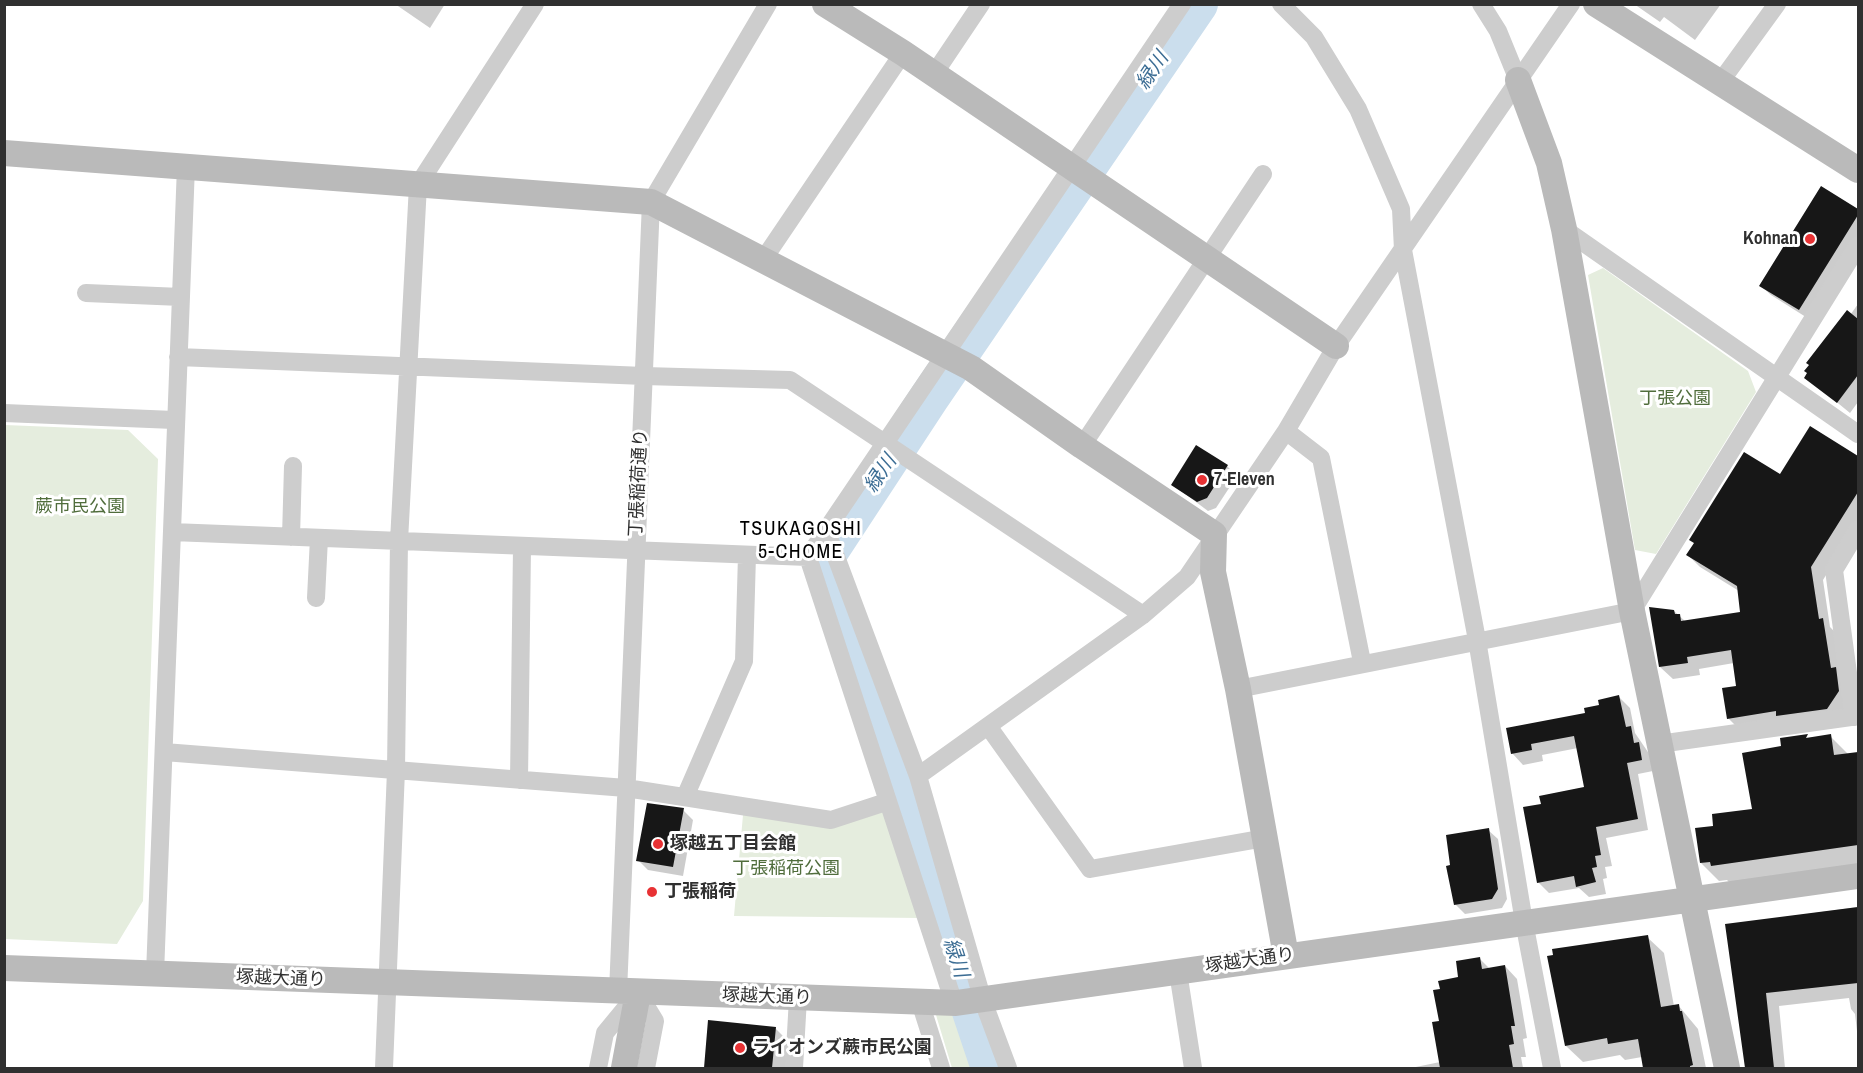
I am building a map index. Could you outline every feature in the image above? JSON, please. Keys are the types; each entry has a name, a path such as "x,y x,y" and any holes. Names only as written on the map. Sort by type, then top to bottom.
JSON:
{"street":[{"path":"384,1068 396,770 399,541 418,185 535,4"},
{"name":"丁張稲荷通り","path":"628,992 626,788 651,202 768,4"},
{"path":"825,4 903,53 1336,346"},
{"path":"934,74 981,4"},
{"path":"808,557 884,444 956,359 1080,174 1182,4"},
{"path":"1281,4 1314,37 1358,109 1401,209 1403,250 1477,640 1524,922 1552,1068"},
{"path":"1481,4 1497,31 1518,80 1549,163 1564,229 1632,611 1694,899 1727,1068"},
{"path":"918,777 1143,615 1187,577 1286,430 1336,346 1571,4"},
{"path":"1596,4 1721,81 1858,170"},
{"path":"1721,81 1777,4"},
{"path":"764,260 903,53"},
{"path":"4,153 651,202 956,359 1214,534"},
{"path":"155,974 172,532 174,420 186,166"},
{"path":"1082,446 1263,174"},
{"path":"1564,229 1858,434"},
{"path":"1238,689 1632,611 1858,246"},
{"path":"86,292 181,297"},
{"path":"178,357 790,380 1143,615"},
{"path":"4,413 174,420"},
{"path":"1286,430 1321,458 1362,663"},
{"path":"291,537 293,466"},
{"path":"826,530 918,777 982,1000 1008,1068"},
{"path":"1659,744 1856,716 1834,570 1858,530"},
{"path":"172,532 808,557"},
{"path":"1214,534 1213,572 1238,689 1286,956"},
{"path":"316,598 319,538"},
{"path":"519,780 522,547"},
{"path":"685,797 744,660 747,555"},
{"path":"808,557 886,802 955,1003"},
{"path":"988,726 1090,869 1265,838"},
{"path":"164,752 626,788 831,820 886,802"},
{"name":"塚越大通り","path":"4,968 386,984 955,1003 1858,876"},
{"path":"1178,972 1192,1068"},
{"path":"624,1068 632,1028 628,992"},
{"path":"598,1068 605,1033 628,992"},
{"path":"628,992 655,1022 646,1068"},
{"path":"794,1068 798,998"},
{"path":"920,1002 941,1068"}],"green space":[{"name":"丁張公園","path":"1603,268 1748,371 1756,392 1656,554 1635,550 1588,275"},
{"name":"蕨市民公園","path":"5,425 128,430 158,459 143,901 117,944 5,939"},
{"name":"丁張稲荷公園","path":"882,809 920,918 734,916 743,815"},
{"path":"936,1015 974,1015 991,1068 952,1068"}],"building":[{"path":"1821,186 1858,209 1858,215 1799,310 1759,286"},
{"path":"1847,310 1858,319 1858,375 1837,403 1804,378 1807,373 1804,371 1809,365 1806,363"},
{"path":"1810,426 1858,456 1858,492 1811,567 1819,619 1823,618 1831,668 1836,667 1839,691 1827,709 1776,716 1776,711 1727,719 1722,688 1736,686 1731,650 1687,657 1688,663 1659,667 1649,607 1674,610 1675,614 1680,614 1681,621 1740,612 1737,586 1686,555 1694,543 1689,540 1744,452 1780,474"},
{"path":"1196,445 1228,465 1207,498 1197,502 1171,485"},
{"path":"1619,695 1626,727 1631,726 1634,743 1639,742 1642,760 1627,763 1638,819 1596,827 1601,855 1595,856 1597,867 1592,868 1596,882 1576,887 1574,876 1537,883 1523,807 1541,804 1539,796 1584,787 1574,736 1531,744 1532,750 1511,754 1506,728 1585,713 1584,708 1599,705 1598,700"},
{"path":"1808,734 1806,738 1831,734 1834,755 1858,752 1858,845 1711,866 1710,862 1700,863 1695,828 1713,826 1712,814 1752,809 1742,753 1781,746 1780,738"},
{"name":"塚越五丁目会館","path":"647,803 684,808 673,867 636,861"},
{"path":"1489,828 1498,889 1492,899 1454,905 1446,866 1450,865 1446,835"},
{"path":"1858,907 1858,983 1766,993 1774,1068 1745,1068 1725,924"},
{"path":"1648,935 1661,1007 1679,1004 1680,1011 1682,1011 1693,1065 1690,1068 1643,1068 1638,1039 1608,1044 1607,1038 1565,1046 1547,956 1553,955 1552,949"},
{"path":"1480,957 1482,969 1505,965 1515,1026 1511,1026 1514,1044 1509,1045 1513,1068 1440,1068 1432,1022 1439,1021 1433,990 1440,989 1438,981 1458,977 1456,961"},
{"name":"ライオンズ蕨市民公園","path":"708,1020 776,1027 772,1068 704,1068"}],"waterway":[{"name":"緑川","path":"991,1068 907,818 824,558 929,398 1198,4"}],"place":[{"name":"Kohnan","path":"1810,239"},
{"name":"7-Eleven","path":"1202,480"},
{"name":"塚越五丁目会館","path":"658,844"},
{"name":"丁張稲荷","path":"652,892"},
{"name":"ライオンズ蕨市民公園","path":"740,1048"}],"district":[{"name":"TSUKAGOSHI 5-CHOME","path":"801,542"}]}
